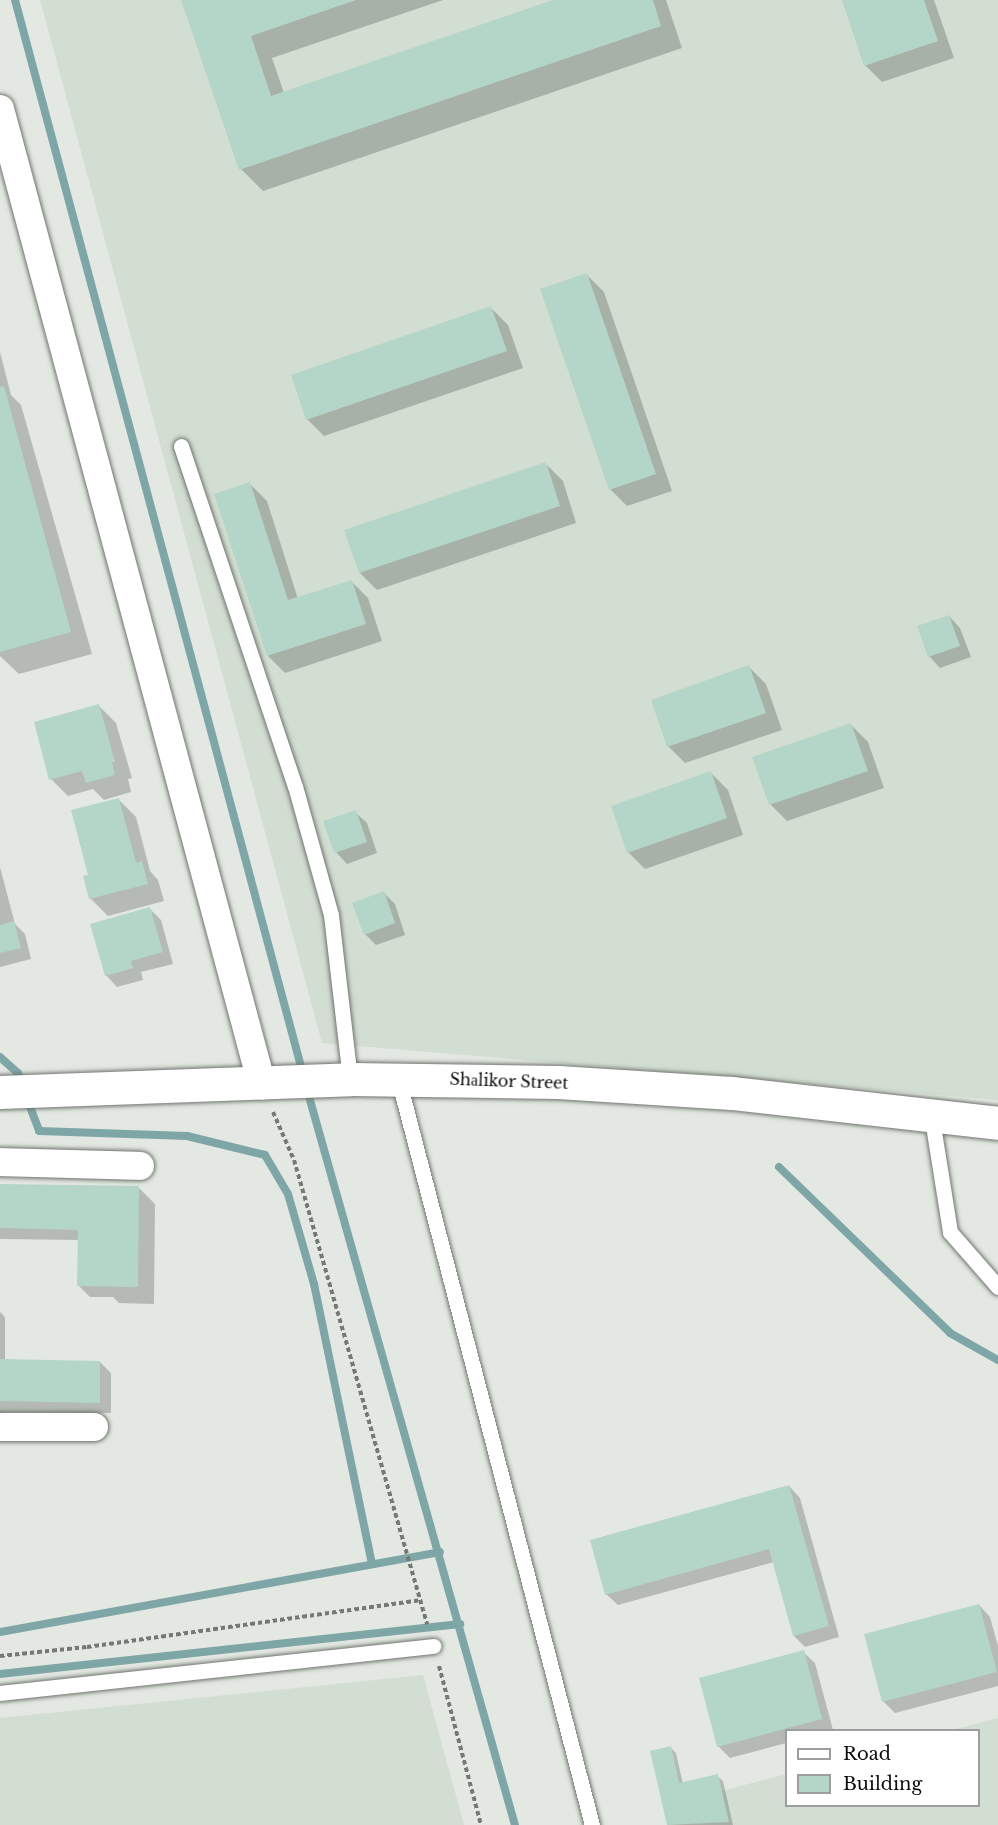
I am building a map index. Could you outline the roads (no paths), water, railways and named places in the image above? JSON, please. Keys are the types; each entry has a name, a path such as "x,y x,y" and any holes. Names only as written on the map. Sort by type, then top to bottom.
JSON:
{"street":[{"path":"0,109 262,1085"},
{"name":"Shаlikor Street","path":"19,1092 262,1085 398,1078 639,1087 931,1113 998,1124"},
{"path":"0,1162 140,1167"},
{"path":"0,1427 94,1427"}],"lane":[{"path":"181,446 295,786 328,905 350,1079"},
{"path":"398,1078 592,1825"},
{"path":"931,1113 950,1232 998,1287"},
{"path":"0,1694 433,1646"}],"waterway":[{"path":"15,0 303,1074"},
{"path":"0,1057 18,1073 22,1084"},
{"path":"306,1086 515,1825"},
{"path":"27,1099 39,1131 187,1136 265,1155 288,1194 314,1284 372,1564"},
{"path":"779,1167 950,1333 998,1360"},
{"path":"0,1632 440,1552"},
{"path":"0,1674 460,1624"}]}
